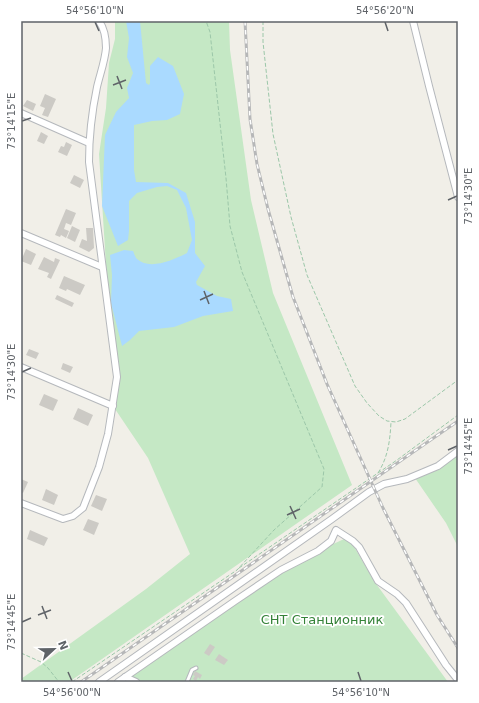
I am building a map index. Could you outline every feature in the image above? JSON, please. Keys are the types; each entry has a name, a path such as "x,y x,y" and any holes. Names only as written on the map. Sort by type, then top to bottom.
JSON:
{"street":[{"path":"414,21 429,86 458,197"},
{"path":"21,503 63,519 73,516 83,508 99,467 108,434 113,406 117,377 89,162 89,143 97,88 106,47 105,36 101,23"},
{"path":"21,113 89,143"},
{"path":"21,233 102,267"},
{"path":"21,367 113,406"},
{"path":"99,682 332,520 369,492 384,484 407,479 438,466 458,451"},
{"path":"332,520 336,530 353,541 359,547 378,581 397,594 406,603 446,665 458,680"},
{"path":"118,682 274,575 318,551 331,541 336,530"},
{"path":"125,678 136,682"}],"lane":[{"path":"187,682 192,670 196,668"}],"path":[{"path":"206,21 210,32 230,226 242,272 324,469 322,487 274,530 237,570"},
{"path":"263,21 263,42 273,134 291,216 307,275 355,386 367,403 379,416 387,421 396,422 405,418 458,380"},
{"path":"72,682 237,570 458,415"},
{"path":"377,473 384,464 389,444 391,422"},
{"path":"21,653 42,662 59,682"}],"green space":[{"path":"115,21 229,21 230,50 251,200 273,293 352,485 69,682 21,682 21,679 146,589 190,554 148,458 113,406 117,377 106,265 99,154 106,108 109,63 115,39"},
{"path":"458,455 458,547 446,523 415,478 438,470"},
{"name":"СНТ Станционник","path":"344,539 352,543 374,581 448,682 114,682 242,593 284,567"}],"water":[{"path":"126,21 140,21 146,83 149,85 150,83 150,66 158,57 173,66 184,94 180,114 167,120 152,121 134,125 134,170 136,182 168,183 186,193 195,222 195,253 205,266 196,282 197,285 217,296 231,299 233,311 203,316 174,327 139,331 122,346 111,303 112,275 110,255 124,250 133,251 136,258 142,262 149,264 162,263 187,253 192,240 186,208 177,190 167,186 157,187 137,193 129,201 128,240 118,246 102,206 105,135 116,112 129,98 127,88 133,73 127,57 129,38"}],"building":[{"path":"45,94 56,99 48,117 42,115 45,108 40,106"},
{"path":"27,100 36,104 33,111 23,106"},
{"path":"41,132 48,136 44,144 37,141"},
{"path":"66,142 72,145 67,156 58,152 61,146 64,147"},
{"path":"74,175 84,180 80,188 70,183"},
{"path":"66,209 76,213 71,225 66,223 64,229 69,231 66,238 61,235 60,237 55,235"},
{"path":"72,226 80,230 75,242 67,238"},
{"path":"86,228 93,228 94,248 89,252 79,247 82,239 87,241"},
{"path":"26,249 36,254 31,265 21,261"},
{"path":"44,257 54,262 55,258 60,260 51,279 47,277 49,273 38,269"},
{"path":"64,276 85,285 80,295 67,289 66,291 59,288"},
{"path":"57,295 74,303 72,307 55,299"},
{"path":"29,349 39,353 36,359 26,355"},
{"path":"63,363 73,367 70,373 61,369"},
{"path":"44,394 58,400 53,411 39,405"},
{"path":"78,408 93,415 88,426 73,419"},
{"path":"21,479 28,482 23,493 21,492"},
{"path":"46,489 58,495 54,505 42,500"},
{"path":"96,495 107,499 102,511 91,506"},
{"path":"88,519 99,523 94,535 83,530"},
{"path":"30,530 48,538 44,546 27,539"},
{"path":"210,644 215,647 209,656 204,653"},
{"path":"219,654 228,660 224,665 215,660"},
{"path":"195,671 202,675 200,679 198,677 196,681 193,679 195,676 193,675"}],"railway":[{"path":"245,21 250,119 257,164 293,297 327,384 383,508 437,615 458,648"},
{"path":"81,682 458,421"}]}
